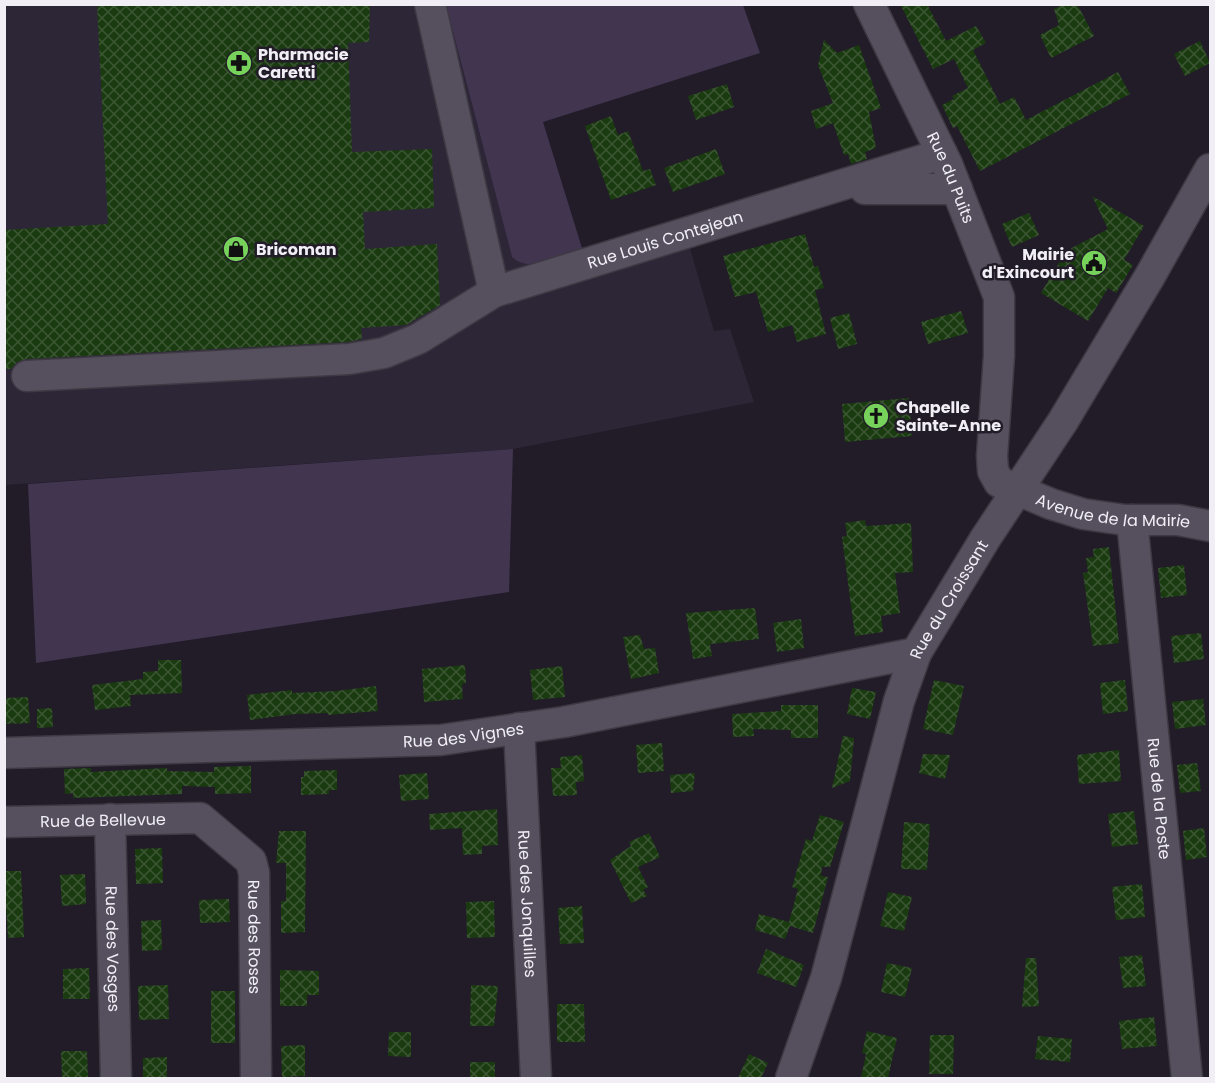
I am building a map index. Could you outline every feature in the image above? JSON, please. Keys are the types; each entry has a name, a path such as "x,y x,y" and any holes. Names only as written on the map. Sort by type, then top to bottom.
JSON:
{"street":[{"path":"430,4 494,292"},
{"name":"Rue du Puits","path":"869,4 942,154 999,297 999,356 993,471 999,482 1018,491"},
{"name":"Rue Louis Contejean","path":"27,376 349,359 384,353 418,339 494,292 835,189 942,154"},
{"name":"Rue du Croissant","path":"791,1078 826,978 899,701 916,653 1150,276 1210,169"},
{"name":"Rue Louis Contejean","path":"835,189 957,189"},
{"name":"Avenue de la Mairie","path":"1018,491 1083,513 1132,520 1179,520 1210,526"},
{"name":"Rue de la Poste","path":"1132,520 1186,1078"},
{"name":"Rue des Vignes","path":"4,753 441,740 519,728 916,653"},
{"name":"Rue des Jonquilles","path":"519,728 536,1078"},
{"name":"Rue de Bellevue","path":"4,822 201,818"},
{"name":"Rue des Roses","path":"201,818 251,861 254,873 256,1078"},
{"name":"Rue des Vosges","path":"110,819 116,1078"}],"shaded area":[{"path":"4,5 446,5 512,257 533,266 682,221 714,331 730,329 754,402 513,449 5,485"},
{"path":"446,5 743,5 760,53 543,122 582,248 587,251 548,263 528,264 512,257"},
{"path":"513,449 509,592 36,663 28,484"}],"building":[{"path":"97,4 370,4 369,42 348,43 352,152 432,149 434,208 363,212 365,249 437,244 440,305 406,325 361,328 362,339 347,342 26,359 17,362 11,369 4,369 4,230 108,224"},
{"path":"900,4 927,4 946,41 976,26 986,43 973,50 1000,104 1014,97 1026,120 1118,72 1130,94 980,171 957,126 953,128 942,105 954,99 952,96 968,88 954,59 933,69"},
{"path":"1064,4 1077,4 1094,36 1051,58 1040,35 1059,25 1054,9"},
{"path":"824,40 837,53 859,45 881,108 869,112 876,148 865,152 867,159 851,164 848,154 844,155 833,123 816,129 811,111 833,103 818,65"},
{"path":"1200,41 1210,63 1185,76 1174,54"},
{"path":"727,84 734,107 696,120 688,96"},
{"path":"611,116 618,135 628,131 643,171 650,169 656,185 611,200 585,126"},
{"path":"716,149 725,174 673,192 664,168"},
{"name":"Mairie d'Exincourt","path":"1092,196 1144,226 1124,260 1133,265 1116,293 1108,288 1088,321 1041,293 1066,251 1108,229"},
{"path":"1029,213 1039,235 1012,247 1002,224"},
{"path":"805,234 814,267 818,266 824,288 815,290 826,334 797,342 792,325 768,332 756,292 735,297 723,256"},
{"path":"961,311 968,333 928,344 921,322"},
{"path":"849,313 857,344 838,349 830,318"},
{"name":"Chapelle Sainte-Anne","path":"909,398 912,436 845,442 842,404"},
{"path":"865,520 866,526 911,523 913,572 895,573 900,613 881,616 883,632 855,636 842,537 847,536 845,523"},
{"path":"1109,547 1119,643 1093,646 1083,573 1088,572 1086,558 1094,557 1093,549"},
{"path":"1184,565 1187,595 1161,598 1158,568"},
{"path":"755,608 759,639 710,644 712,656 693,659 686,613"},
{"path":"801,619 804,648 777,652 773,623"},
{"path":"1201,633 1204,659 1174,663 1171,636"},
{"path":"640,635 644,649 655,648 659,673 631,679 623,637"},
{"path":"158,660 181,660 182,693 130,695 131,706 95,710 92,685 143,679 143,672 158,671"},
{"path":"465,665 466,683 462,684 463,699 424,702 422,669"},
{"path":"562,666 565,697 533,700 530,670"},
{"path":"934,680 964,686 953,735 923,729"},
{"path":"1125,680 1128,711 1103,714 1100,683"},
{"path":"376,686 378,711 328,715 328,713 295,714 250,720 247,695 292,690 292,693 336,691"},
{"path":"852,688 876,692 870,719 847,714"},
{"path":"28,697 30,723 4,724 4,698"},
{"path":"1203,699 1206,725 1175,729 1172,702"},
{"path":"781,705 818,705 818,738 791,738 791,730 753,729 754,736 733,737 732,714 781,711"},
{"path":"52,708 53,727 37,728 37,709"},
{"path":"843,736 854,738 850,781 832,788"},
{"path":"662,743 664,771 638,773 636,745"},
{"path":"1119,750 1121,781 1079,784 1077,755"},
{"path":"923,754 950,755 945,779 919,773"},
{"path":"582,755 584,781 576,782 577,795 553,796 551,768 561,768 560,757"},
{"path":"1197,763 1201,791 1180,793 1177,765"},
{"path":"251,766 251,793 215,794 215,787 182,786 182,794 73,798 73,793 65,794 64,769 91,768 91,772 167,768 167,771 214,772 214,767"},
{"path":"337,770 337,790 329,790 329,794 301,795 301,777 304,777 304,771"},
{"path":"427,773 429,799 401,801 399,775"},
{"path":"695,773 693,791 671,793 670,775"},
{"path":"497,809 498,845 482,846 482,854 463,855 462,828 430,830 429,814"},
{"path":"1134,811 1138,844 1112,847 1108,814"},
{"path":"820,815 844,822 830,867 822,867 821,876 828,877 813,933 790,926 785,939 755,930 759,914 789,922 798,889 792,887 806,839 812,841"},
{"path":"904,822 930,824 927,870 901,869"},
{"path":"1204,828 1207,857 1186,860 1183,831"},
{"path":"279,831 306,831 305,932 281,933 281,901 286,901 286,863 276,863"},
{"path":"649,833 660,857 638,867 648,887 643,890 647,896 631,903 610,860 631,846 629,842"},
{"path":"162,848 163,883 136,884 135,849"},
{"path":"4,871 21,871 24,937 8,938"},
{"path":"85,874 86,904 62,906 60,875"},
{"path":"1142,884 1145,917 1116,920 1112,887"},
{"path":"888,892 912,897 904,931 880,926"},
{"path":"229,899 230,922 200,923 199,900"},
{"path":"494,901 495,937 467,938 466,902"},
{"path":"582,906 584,943 560,944 558,908"},
{"path":"161,920 162,950 142,951 141,921"},
{"path":"766,949 804,965 796,987 757,973"},
{"path":"1142,955 1146,986 1123,988 1119,957"},
{"path":"1026,958 1036,958 1039,1006 1022,1007"},
{"path":"887,963 912,968 905,997 881,992"},
{"path":"89,968 90,999 63,999 63,969"},
{"path":"280,970 319,971 319,995 307,995 307,1006 280,1006"},
{"path":"168,985 169,1019 139,1020 138,986"},
{"path":"471,985 498,986 494,1026 470,1026"},
{"path":"211,991 235,991 235,1043 211,1043"},
{"path":"557,1004 584,1004 585,1042 557,1042"},
{"path":"1154,1017 1157,1046 1122,1049 1119,1021"},
{"path":"867,1031 897,1038 888,1078 861,1078 866,1054 862,1053"},
{"path":"389,1032 411,1032 411,1057 388,1056"},
{"path":"930,1035 954,1035 953,1074 929,1074"},
{"path":"1038,1036 1072,1039 1070,1062 1035,1059"},
{"path":"305,1045 305,1076 282,1077 281,1046"},
{"path":"61,1051 87,1051 88,1078 62,1078"},
{"path":"749,1054 768,1063 761,1078 738,1078"},
{"path":"167,1057 167,1078 143,1078 143,1058"},
{"path":"470,1062 495,1062 495,1078 470,1078"}],"place":[{"name":"Pharmacie Caretti","path":"239,63"},
{"name":"Bricoman","path":"236,249"},
{"name":"Mairie d'Exincourt","path":"1094,263"},
{"name":"Chapelle Sainte-Anne","path":"876,416"}]}
